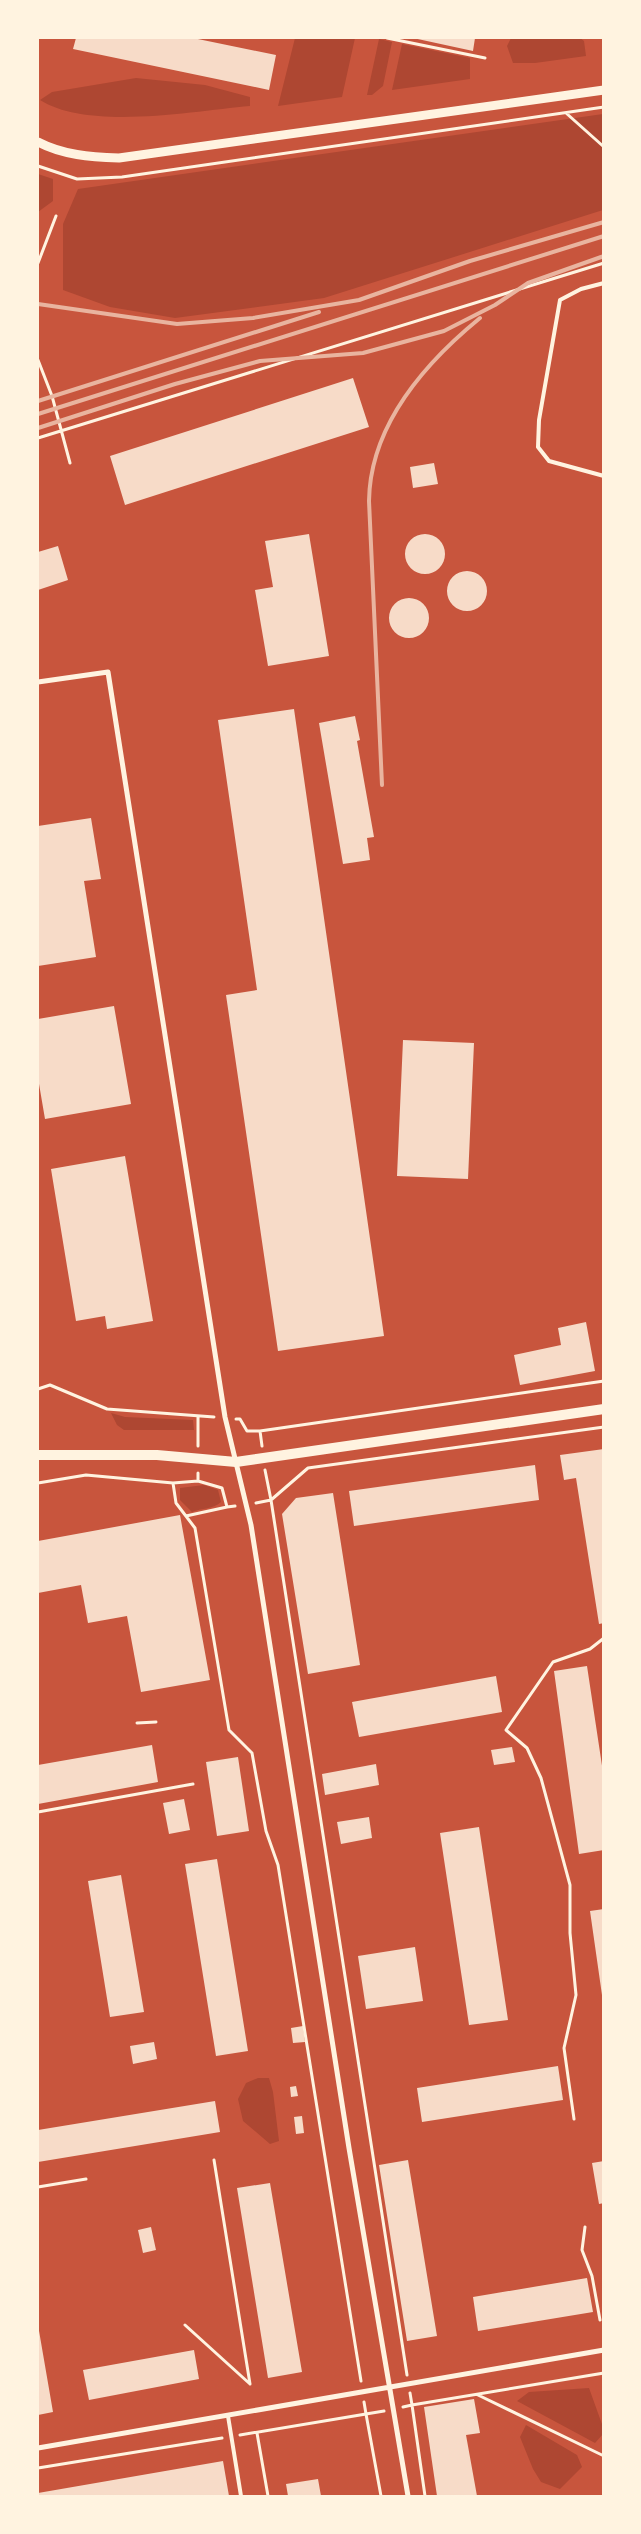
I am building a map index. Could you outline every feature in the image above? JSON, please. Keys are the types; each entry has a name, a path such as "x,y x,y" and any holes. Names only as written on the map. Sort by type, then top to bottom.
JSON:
{"main road":[{"path":"38,1455 157,1455 236,1462 604,1409"}],"street":[{"path":"38,142 52,149 83,156 119,158 604,90"},
{"path":"38,682 108,672 225,1417 246,1505 408,2496"},
{"path":"38,2448 604,2350"}],"lane":[{"path":"604,283 581,289 560,300 539,420 538,447 549,461 604,476"},
{"path":"228,2416 241,2496"}],"path":[{"path":"387,38 485,58"},
{"path":"38,166 77,179 122,177 604,108"},
{"path":"565,113 604,147"},
{"path":"38,263 56,216"},
{"path":"38,438 604,262"},
{"path":"38,360 52,396 70,463"},
{"path":"604,1118 604,1139"},
{"path":"38,1388 50,1385 107,1409 240,1419 247,1431 260,1431 604,1381"},
{"path":"198,1417 198,1481"},
{"path":"186,1516 271,1500 308,1468 604,1427"},
{"path":"260,1431 425,2496"},
{"path":"38,1483 86,1475 173,1483 198,1481 222,1488 227,1507"},
{"path":"173,1483 176,1503 194,1528 229,1730 252,1753 266,1831 278,1865 366,2414 604,2373"},
{"path":"574,2119 564,2048 576,1995 570,1933 570,1885 541,1778 527,1748 506,1730 552,1662 590,1649 604,1638"},
{"path":"137,1723 156,1722"},
{"path":"38,1812 193,1784"},
{"path":"185,2325 250,2384 214,2160"},
{"path":"38,2187 86,2179"},
{"path":"585,2227 582,2250 592,2276 600,2320"},
{"path":"477,2394 604,2456"},
{"path":"257,2432 268,2496"}],"shaded area":[{"path":"295,38 355,38 342,97 278,106"},
{"path":"511,38 580,38 584,41 586,56 535,63 513,63 507,46"},
{"path":"379,39 392,42 383,86 372,95 367,95"},
{"path":"402,44 470,58 470,79 392,90"},
{"path":"136,78 205,85 250,97 250,106 171,114 113,117 85,115 61,109 40,100 52,92"},
{"path":"603,114 603,210 324,298 175,318 110,307 63,290 63,224 78,189"},
{"path":"38,174 53,179 53,201 38,212"},
{"path":"111,1413 125,1417 193,1420 194,1430 124,1430 117,1425"},
{"path":"204,1485 218,1490 221,1502 215,1506 192,1512 180,1500 180,1488"},
{"path":"258,2078 269,2078 273,2092 279,2141 270,2144 243,2121 238,2099 246,2083"},
{"path":"589,2388 603,2427 603,2434 595,2443 517,2401 529,2392"},
{"path":"526,2425 577,2455 582,2467 560,2489 541,2482 533,2469 520,2437"}],"building":[{"path":"76,38 193,38 276,55 269,90 73,49"},
{"path":"413,38 475,38 473,51"},
{"path":"353,378 369,427 125,505 110,456"},
{"path":"434,463 438,484 413,488 410,467"},
{"path":"309,534 329,656 268,666 255,590 273,587 265,541"},
{"path":"429,534 436,537 442,543 445,554 444,562 436,571 429,574 421,574 414,571 406,562 405,550 408,543 417,535"},
{"path":"58,546 68,580 38,590 38,552"},
{"path":"471,571 478,574 484,580 487,591 486,599 478,608 471,611 463,611 456,608 448,599 447,587 450,580 459,572"},
{"path":"413,598 420,601 426,607 429,618 428,626 420,635 413,638 405,638 398,635 390,626 389,614 392,607 401,599"},
{"path":"294,709 384,1336 278,1351 226,995 257,990 218,720"},
{"path":"355,716 360,740 357,741 374,837 367,838 370,860 343,864 319,723"},
{"path":"91,818 101,879 84,881 96,957 38,966 38,826"},
{"path":"114,1006 131,1104 45,1119 38,1078 38,1019"},
{"path":"403,1040 474,1043 468,1179 397,1176"},
{"path":"125,1156 153,1321 107,1329 105,1316 76,1321 51,1169"},
{"path":"586,1322 595,1371 520,1385 514,1355 561,1345 558,1328"},
{"path":"604,1449 604,1623 599,1624 576,1478 564,1480 560,1455"},
{"path":"535,1465 539,1500 354,1526 349,1491"},
{"path":"333,1493 360,1665 308,1674 282,1514 296,1498"},
{"path":"180,1515 210,1680 141,1692 127,1616 88,1623 81,1585 38,1593 38,1541"},
{"path":"587,1666 604,1779 604,1850 579,1854 554,1671"},
{"path":"496,1676 502,1712 359,1737 352,1702"},
{"path":"152,1745 158,1782 38,1804 38,1765"},
{"path":"512,1747 515,1762 494,1765 491,1750"},
{"path":"238,1757 249,1831 217,1836 206,1762"},
{"path":"376,1764 379,1785 325,1795 322,1774"},
{"path":"184,1799 190,1830 169,1834 163,1803"},
{"path":"369,1817 372,1838 341,1844 337,1822"},
{"path":"479,1827 508,2020 469,2025 440,1833"},
{"path":"217,1859 248,2051 216,2056 185,1864"},
{"path":"121,1875 144,2012 110,2017 88,1881"},
{"path":"604,1909 604,1995 602,1995 590,1911"},
{"path":"415,1947 423,2001 366,2009 358,1956"},
{"path":"303,2026 305,2042 293,2043 291,2028"},
{"path":"154,2042 157,2059 133,2064 130,2046"},
{"path":"558,2066 563,2100 422,2122 417,2088"},
{"path":"296,2086 298,2096 291,2097 290,2087"},
{"path":"215,2101 220,2132 38,2162 38,2130"},
{"path":"302,2116 304,2133 296,2134 294,2117"},
{"path":"408,2160 437,2336 407,2341 379,2165"},
{"path":"604,2161 604,2203 599,2204 592,2163"},
{"path":"270,2183 302,2372 268,2378 237,2188"},
{"path":"151,2227 156,2250 143,2253 138,2230"},
{"path":"587,2278 593,2312 478,2331 473,2297"},
{"path":"38,2325 53,2412 38,2415"},
{"path":"194,2350 199,2379 89,2400 83,2370"},
{"path":"474,2399 480,2433 466,2435 477,2496 437,2496 424,2407"},
{"path":"223,2461 229,2496 38,2496 38,2493"},
{"path":"318,2479 321,2496 288,2496 286,2484"}],"railway":[{"path":"38,304 177,324 253,318 359,300 470,261 604,222"},
{"path":"38,414 604,236"},
{"path":"38,428 175,384 260,361 363,353 444,331 495,305 528,283 604,256"},
{"path":"38,401 319,312"},
{"path":"382,785 369,501 372,473 379,447 390,422 404,398 440,355 480,318"}]}
